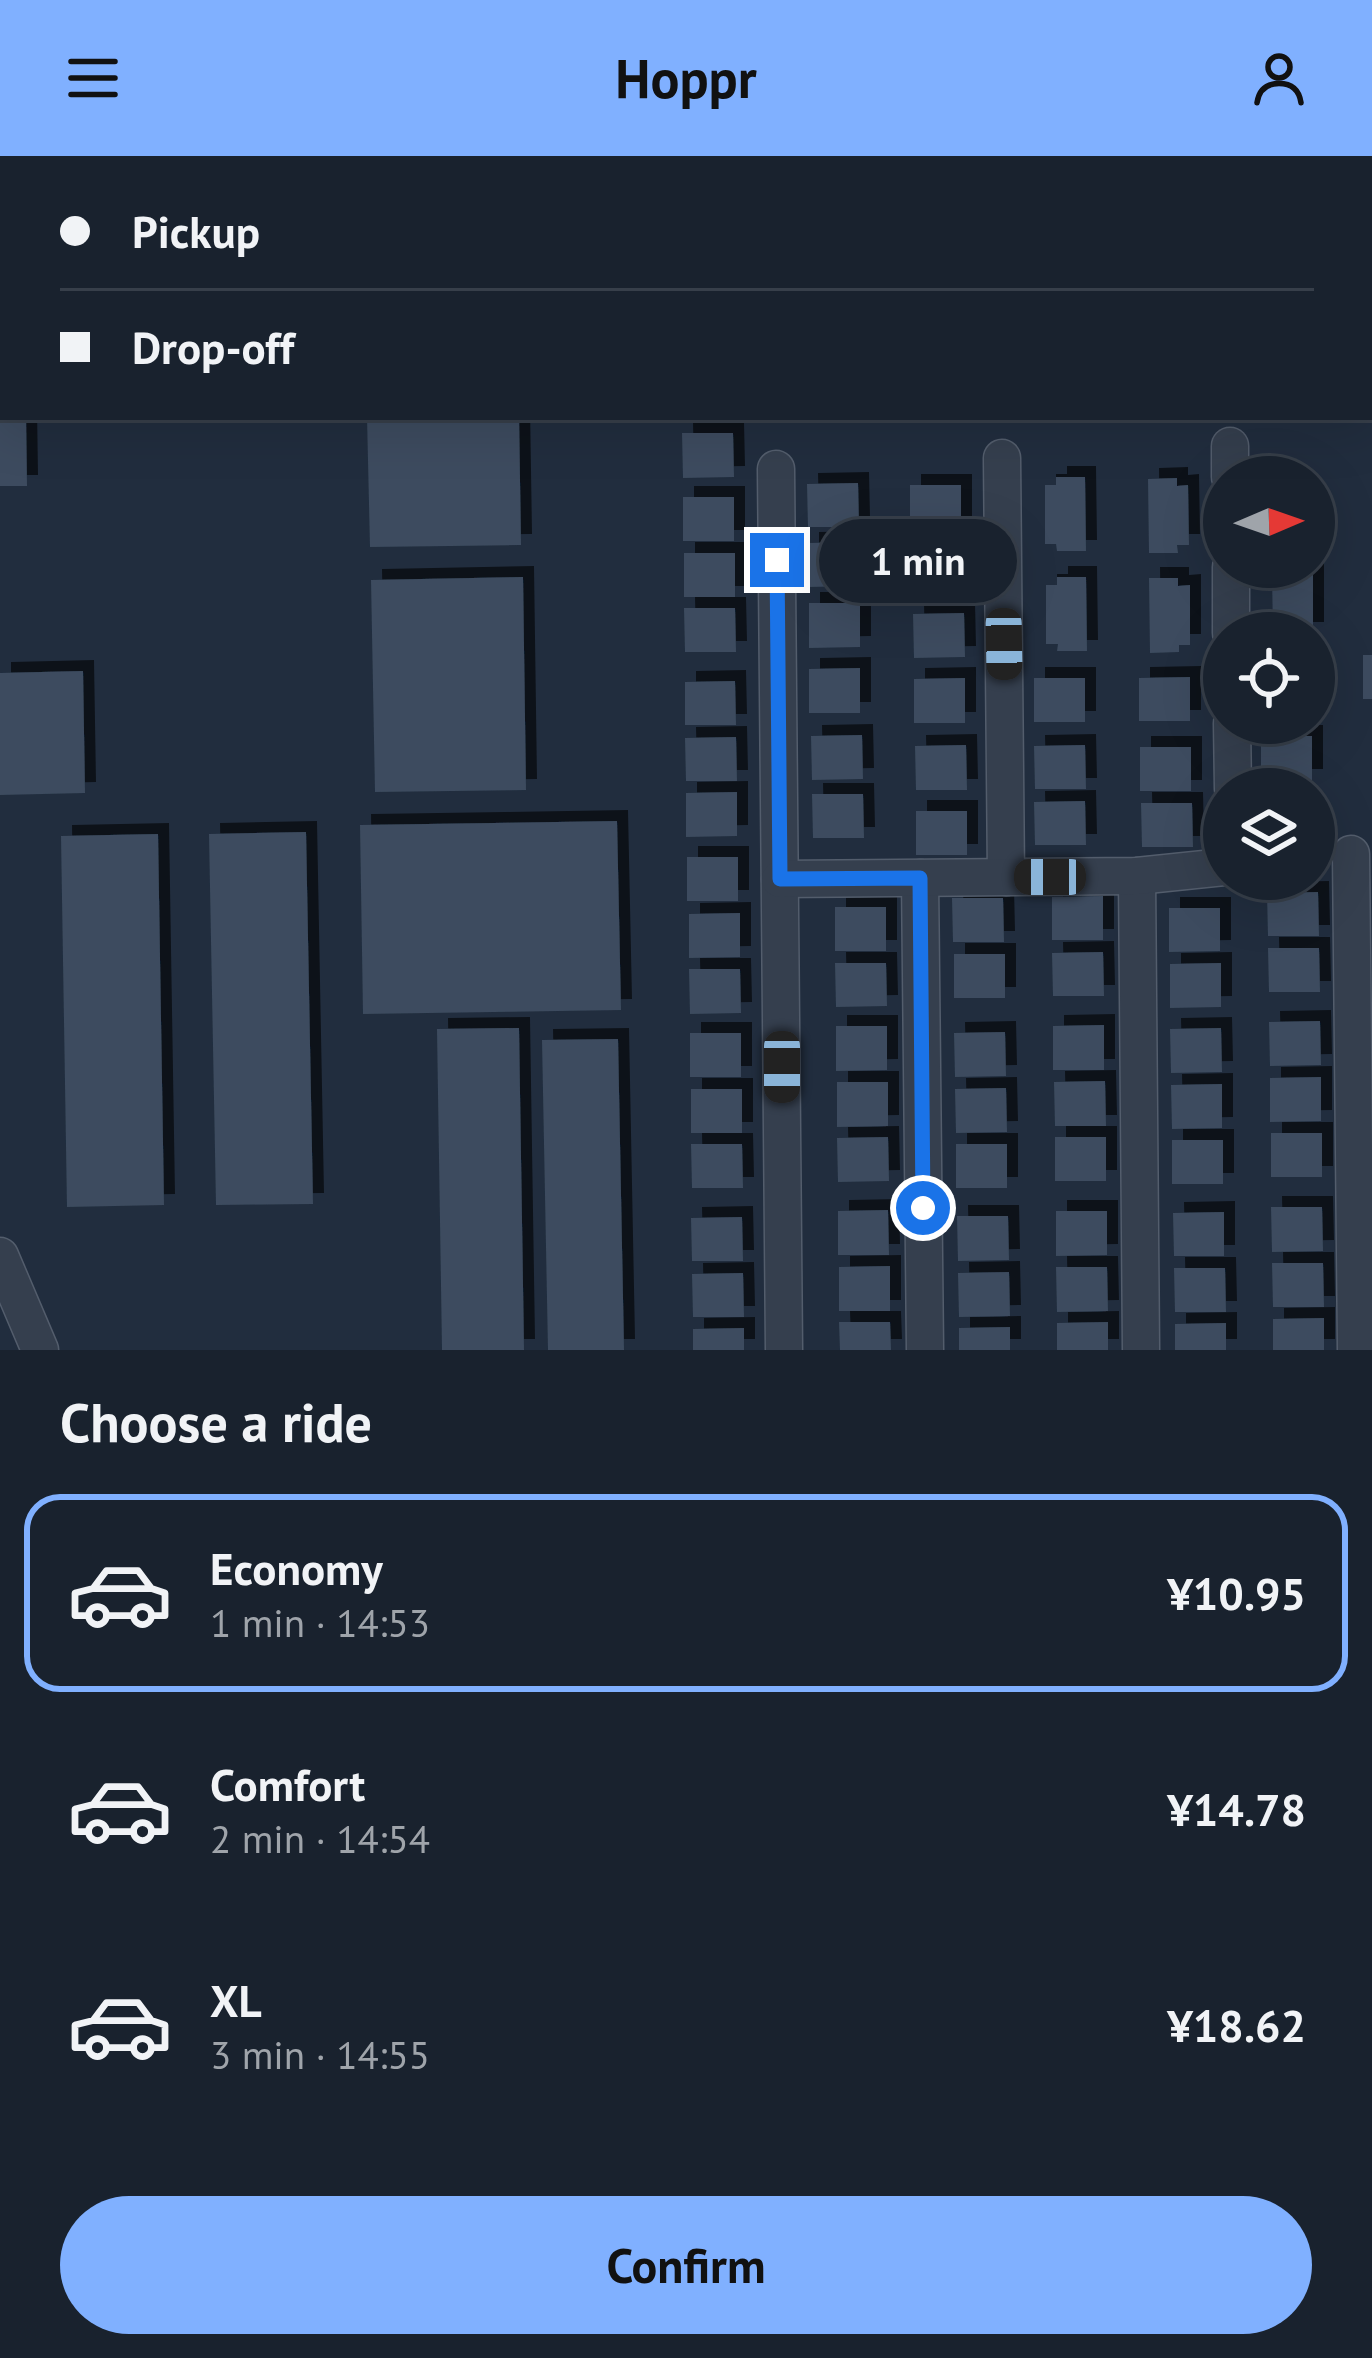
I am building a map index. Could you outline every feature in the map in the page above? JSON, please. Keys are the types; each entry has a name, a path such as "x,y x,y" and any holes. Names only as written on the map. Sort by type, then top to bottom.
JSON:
{"street":[{"path":"1003,458 1006,877"},
{"path":"776,470 784,1350"},
{"path":"1346,855 1356,1350"},
{"path":"780,879 1137,876 1203,869"},
{"path":"1137,876 1142,1350"},
{"path":"920,878 925,1350"},
{"path":"0,1256 40,1350"}],"building":[{"path":"0,420 26,420 27,486 0,486"},
{"path":"367,420 519,420 521,545 370,547"},
{"path":"682,433 733,433 734,477 683,478"},
{"path":"1056,477 1085,477 1086,551 1057,551 1056,544 1045,544 1045,485 1056,485"},
{"path":"1177,478 1177,486 1188,485 1189,545 1177,545 1178,553 1149,553 1148,479"},
{"path":"858,483 859,527 808,527 807,484"},
{"path":"910,485 961,485 961,528 910,529"},
{"path":"683,497 734,497 734,541 683,541"},
{"path":"859,542 859,586 808,587 808,543"},
{"path":"963,552 963,597 912,597 912,553"},
{"path":"684,553 735,553 735,597 684,597"},
{"path":"523,577 526,790 375,792 371,580"},
{"path":"1057,577 1086,577 1087,651 1057,651 1058,644 1046,644 1046,585 1057,585"},
{"path":"1149,578 1178,578 1178,586 1190,585 1190,645 1179,645 1179,652 1150,653"},
{"path":"1272,588 1313,588 1313,612 1273,612"},
{"path":"809,603 860,603 860,647 809,648"},
{"path":"684,608 735,608 736,652 685,652"},
{"path":"964,613 965,657 914,658 913,614"},
{"path":"1363,655 1372,655 1372,699 1363,699"},
{"path":"860,668 860,713 809,713 809,669"},
{"path":"83,671 85,793 0,795 0,673"},
{"path":"1190,677 1190,721 1139,721 1139,678"},
{"path":"965,678 965,723 914,723 914,679"},
{"path":"1034,678 1085,678 1085,722 1034,722"},
{"path":"735,681 736,725 685,725 685,682"},
{"path":"862,735 863,779 812,780 811,736"},
{"path":"736,737 737,781 686,781 685,738"},
{"path":"1261,744 1312,744 1312,768 1261,768"},
{"path":"966,745 967,790 916,790 915,746"},
{"path":"1085,745 1086,789 1035,789 1034,746"},
{"path":"1140,747 1191,747 1191,791 1140,791"},
{"path":"737,792 737,836 686,837 686,793"},
{"path":"812,794 863,794 864,838 813,838"},
{"path":"1085,801 1086,845 1035,845 1034,802"},
{"path":"1141,803 1192,803 1193,847 1142,847"},
{"path":"916,811 967,811 967,855 916,855"},
{"path":"617,821 621,1010 363,1014 360,825"},
{"path":"306,832 313,1204 216,1205 209,834"},
{"path":"158,834 164,1205 67,1207 61,836"},
{"path":"687,857 738,857 738,901 687,901"},
{"path":"1103,896 1103,940 1052,940 1052,897"},
{"path":"952,898 1003,898 1004,942 953,942"},
{"path":"1267,900 1318,900 1319,936 1268,936"},
{"path":"835,907 886,907 886,951 835,951"},
{"path":"1169,908 1220,908 1220,951 1169,952"},
{"path":"740,913 740,957 689,958 689,914"},
{"path":"1268,948 1319,948 1320,992 1269,992"},
{"path":"1103,952 1104,996 1053,996 1052,953"},
{"path":"954,954 1005,954 1005,998 954,998"},
{"path":"835,963 886,963 887,1006 836,1007"},
{"path":"1221,963 1221,1007 1170,1008 1170,964"},
{"path":"689,969 740,969 741,1013 690,1014"},
{"path":"1320,1021 1321,1065 1270,1066 1269,1022"},
{"path":"1104,1025 1104,1070 1053,1070 1053,1026"},
{"path":"836,1026 887,1026 887,1070 836,1071"},
{"path":"519,1028 524,1350 442,1350 437,1029"},
{"path":"1221,1028 1222,1072 1171,1073 1170,1029"},
{"path":"1005,1032 1006,1076 955,1077 954,1033"},
{"path":"690,1033 741,1033 741,1077 690,1077"},
{"path":"618,1039 624,1350 548,1350 542,1040"},
{"path":"1321,1077 1321,1121 1270,1122 1270,1078"},
{"path":"1105,1081 1106,1126 1055,1126 1054,1082"},
{"path":"837,1082 888,1082 888,1126 837,1127"},
{"path":"1222,1084 1222,1128 1172,1129 1171,1085"},
{"path":"1006,1088 1007,1132 956,1133 955,1089"},
{"path":"691,1089 742,1089 742,1133 691,1133"},
{"path":"1271,1133 1322,1133 1322,1177 1271,1177"},
{"path":"888,1137 889,1181 838,1182 837,1138"},
{"path":"1055,1137 1106,1137 1106,1181 1055,1181"},
{"path":"1172,1140 1223,1140 1223,1184 1172,1184"},
{"path":"691,1144 742,1144 743,1188 692,1188"},
{"path":"956,1144 1007,1144 1007,1188 956,1188"},
{"path":"1271,1207 1322,1207 1323,1251 1272,1252"},
{"path":"888,1210 889,1255 838,1255 838,1211"},
{"path":"1056,1211 1107,1211 1107,1255 1056,1256"},
{"path":"1224,1212 1224,1256 1174,1256 1173,1213"},
{"path":"957,1216 1008,1216 1009,1260 958,1261"},
{"path":"742,1217 743,1261 692,1261 691,1218"},
{"path":"1272,1263 1323,1263 1324,1307 1273,1307"},
{"path":"890,1266 890,1311 839,1311 839,1267"},
{"path":"1056,1267 1107,1267 1108,1311 1057,1312"},
{"path":"1174,1268 1225,1268 1226,1312 1175,1312"},
{"path":"1009,1272 1010,1316 959,1317 958,1273"},
{"path":"743,1273 744,1317 693,1317 692,1274"},
{"path":"1324,1318 1324,1350 1273,1350 1273,1319"},
{"path":"839,1322 890,1322 891,1350 840,1350"},
{"path":"1108,1322 1108,1350 1057,1350 1057,1323"},
{"path":"1226,1323 1226,1350 1175,1350 1175,1324"},
{"path":"1010,1327 1010,1350 959,1350 959,1328"},
{"path":"744,1328 744,1350 693,1350 693,1329"}],"route":[{"path":"777,560 780,879 920,878 923,1208"}]}
